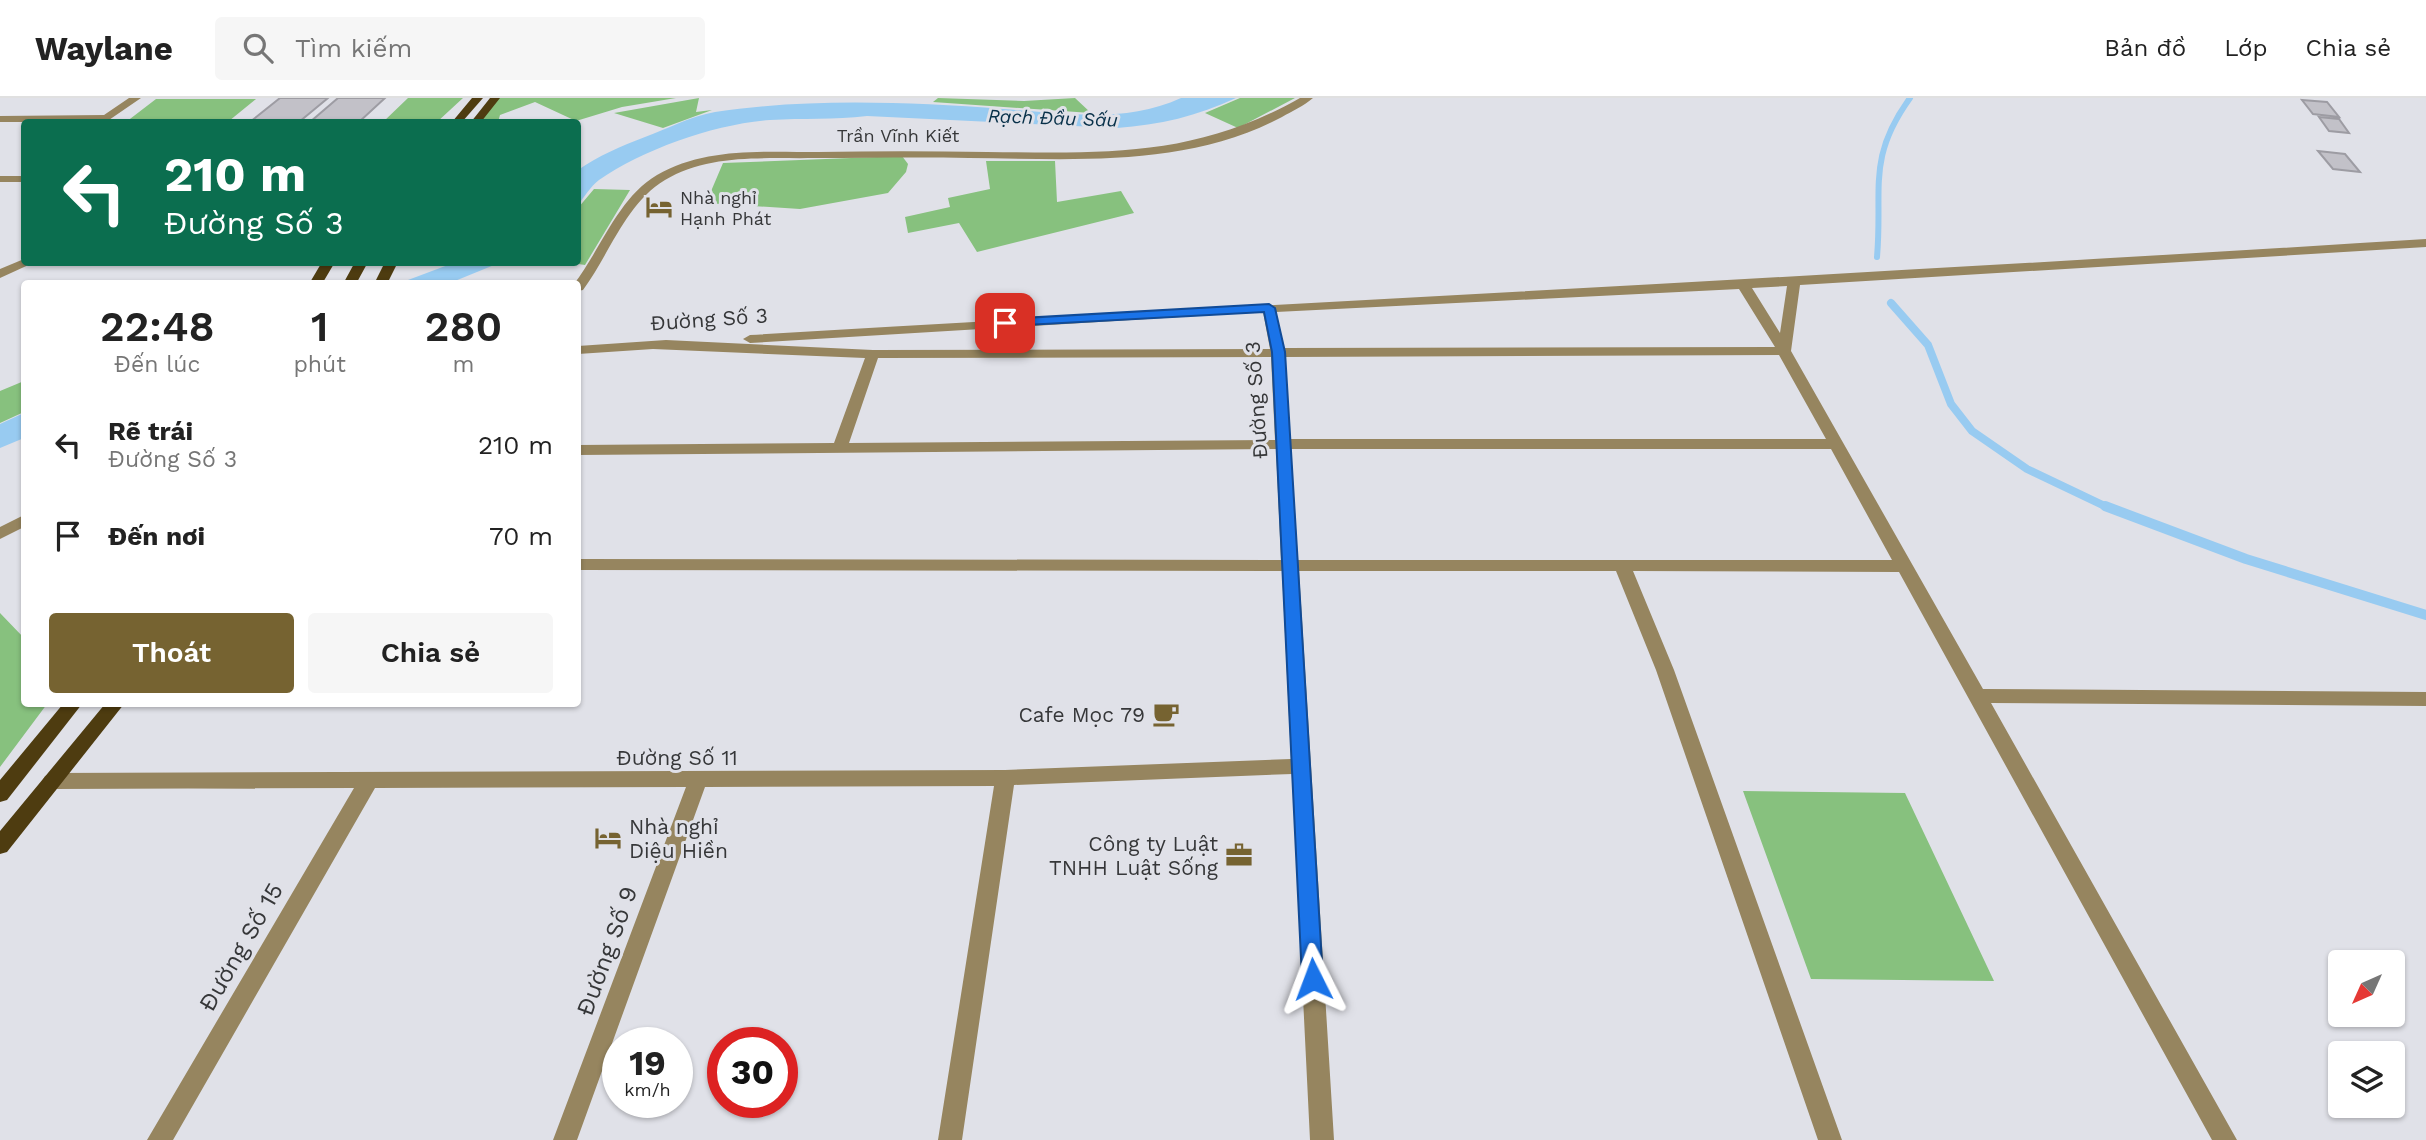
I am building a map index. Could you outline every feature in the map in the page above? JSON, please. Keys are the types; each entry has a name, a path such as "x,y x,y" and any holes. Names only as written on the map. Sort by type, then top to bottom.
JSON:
{"main road":[{"path":"460,119 478,98"},
{"path":"478,119 495,98"},
{"path":"0,794 71,707"},
{"path":"0,846 113,707"}],"street":[{"path":"105,119 136,98"},
{"name":"Trần Vĩnh Kiết","path":"581,284 646,188 661,177 699,163 770,156 904,153 1108,156 1143,153 1235,134 1308,98"},
{"path":"0,119 21,119"},
{"path":"0,179 21,179"},
{"path":"1269,308 1794,282 2426,243"},
{"path":"0,274 21,265"},
{"path":"1784,351 1794,282"},
{"path":"1743,284 1784,351 2225,1140"},
{"name":"Đường Số 3","path":"581,350 1269,308 1278,352 1321,1140"},
{"path":"654,345 873,354 1784,351"},
{"path":"840,448 873,354"},
{"path":"581,450 1283,444 1836,444"},
{"path":"0,534 21,522"},
{"path":"581,565 1905,566"},
{"path":"1622,566 1665,670 1830,1140"},
{"path":"1978,696 2426,699"},
{"name":"Đường Số 11","path":"52,781 1005,778 1301,766"},
{"path":"950,1140 1005,778"},
{"name":"Đường Số 15","path":"159,1140 369,780"},
{"name":"Đường Số 9","path":"565,1140 698,780"}],"green space":[{"path":"408,98 463,98 440,119 386,119"},
{"path":"497,98 676,98 622,107 581,119 572,119 535,102 500,115 499,119 473,119"},
{"path":"699,98 696,112 712,110 663,128 614,113"},
{"path":"938,98 1024,101 1075,98 1091,113 933,102"},
{"path":"1240,98 1295,98 1238,128 1205,113"},
{"path":"156,99 256,99 231,119 130,119"},
{"path":"902,156 908,164 906,172 888,193 800,209 706,203 723,163"},
{"path":"986,161 1055,161 1057,202 1121,191 1134,213 977,252 959,223 908,233 905,217 950,207 948,198 990,189"},
{"path":"594,189 630,190 585,265 581,264 581,204"},
{"path":"21,382 21,413 0,423 0,391"},
{"path":"0,613 21,635 21,707 45,707 0,767"},
{"path":"1743,791 1905,793 1994,981 1811,979"}],"water":[{"name":"Rạch Đầu Sấu","path":"1181,98 1236,98 1178,119 1117,128 867,116 749,122 658,148 599,180 581,201 581,168 627,144 715,112 786,105 859,103 1093,115 1160,106"},
{"path":"445,266 492,266 457,280 408,280"},
{"path":"21,414 21,439 0,448 0,424"}],"building":[{"path":"280,98 328,98 303,119 254,119"},
{"path":"338,98 385,98 362,119 314,119"},
{"path":"2302,100 2327,102 2339,117 2313,114"},
{"path":"2319,117 2339,119 2349,133 2329,131"},
{"path":"2318,151 2345,154 2360,172 2333,169"}],"waterway":[{"path":"1877,257 1882,157 1896,120 1910,98"},
{"path":"1891,303 1928,345 1951,404 1972,431 2027,469 2109,508"},
{"path":"2105,506 2246,559 2426,615"}],"place":[{"name":"Nhà nghỉ Hạnh Phát","path":"659,207"},
{"name":"Cafe Mọc 79","path":"1166,714"},
{"name":"Nhà nghỉ Diệu Hiền","path":"608,838"},
{"name":"Công ty Luật TNHH Luật Sống","path":"1239,855"}],"route":[{"path":"1005,323 1269,308 1278,352 1313,979"}]}
